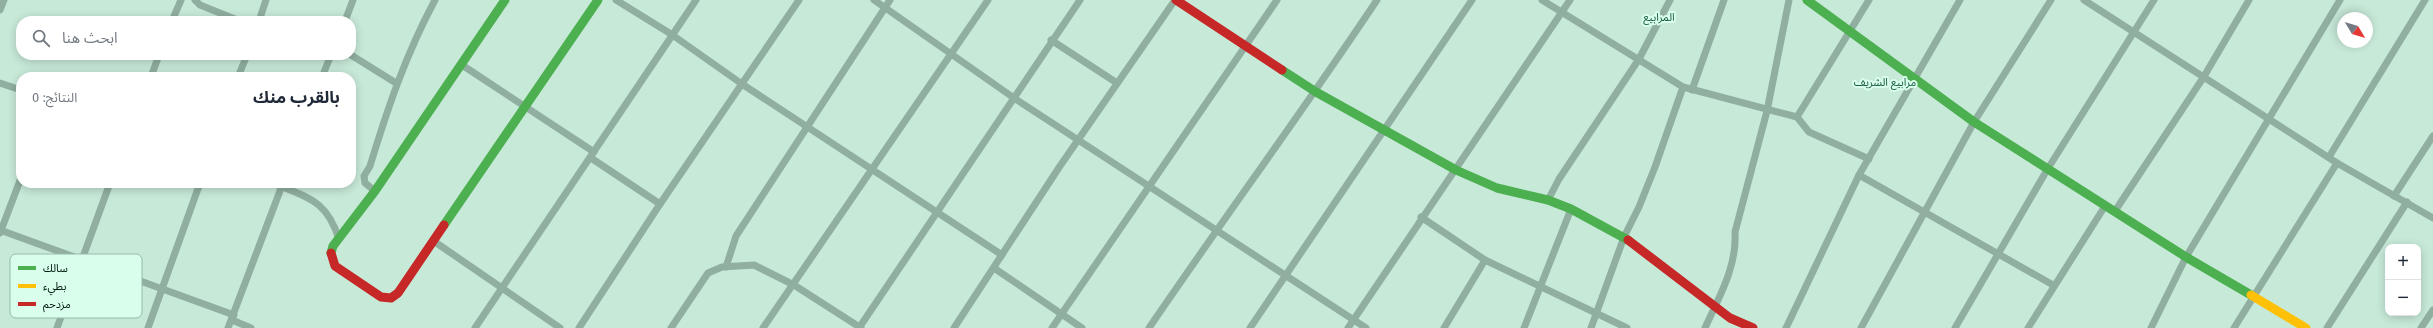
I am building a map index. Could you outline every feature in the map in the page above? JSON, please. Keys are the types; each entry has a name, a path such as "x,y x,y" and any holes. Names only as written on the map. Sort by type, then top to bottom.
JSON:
{"street":[{"path":"0,10 4,0"},
{"path":"174,16 181,0"},
{"path":"195,0 200,5 228,16"},
{"path":"261,16 266,0"},
{"path":"346,16 353,0"},
{"path":"375,191 366,185 364,179 396,83 411,46 435,0"},
{"path":"505,0 375,191 331,250 332,259 335,266 382,297 388,298 398,293 435,242 598,0"},
{"path":"616,0 671,34 742,84 1002,255"},
{"path":"475,328 592,155 671,34 696,0"},
{"path":"579,328 660,204 799,0"},
{"path":"874,0 1014,98 1215,231 1286,275 1366,328"},
{"path":"726,267 736,236 806,126 890,0"},
{"path":"763,328 952,55 988,0"},
{"path":"671,328 708,273 718,268 754,265 794,285 860,328 1014,98 1051,40 1080,0"},
{"path":"954,328 1117,83 1175,0 1316,92 1456,170 1497,188 1548,200 1571,209 1624,237 1715,305 1730,318 1753,328"},
{"path":"1052,328 1244,45 1277,0"},
{"path":"1149,328 1215,231 1316,92 1377,0"},
{"path":"1250,328 1472,0"},
{"path":"1542,0 1561,14 1639,59 1683,87 1797,118 1809,132 1869,159"},
{"path":"1348,328 1456,170 1528,59 1570,0"},
{"path":"1548,200 1559,179 1639,59 1670,0"},
{"path":"1692,90 1724,0"},
{"path":"1705,328 1732,267 1736,248 1735,232 1767,110 1789,0"},
{"path":"1807,0 1974,122 2047,170 2115,211 2186,257 2306,328"},
{"path":"1797,118 1869,0"},
{"path":"1786,328 1859,175 1960,0"},
{"path":"1861,328 1974,122 2051,0"},
{"path":"2084,0 2135,31 2203,78 2337,163 2433,218"},
{"path":"1956,328 1997,254 2047,170 2154,0"},
{"path":"2115,211 2203,78 2249,0"},
{"path":"2151,328 2186,257 2340,0"},
{"path":"2329,157 2425,0"},
{"path":"1051,40 1117,83"},
{"path":"356,58 396,83"},
{"path":"153,72 157,60"},
{"path":"240,72 245,60"},
{"path":"324,72 329,60"},
{"path":"462,65 526,107 660,204"},
{"path":"0,83 16,88"},
{"path":"1591,328 1624,237 1639,207 1683,87"},
{"path":"2394,196 2433,136"},
{"path":"2234,328 2252,296 2337,163"},
{"path":"1859,175 2053,285"},
{"path":"17,188 0,231 63,254"},
{"path":"82,254 108,188"},
{"path":"148,328 198,188"},
{"path":"228,328 281,188"},
{"path":"288,188 322,206 331,219 339,238"},
{"path":"2327,328 2407,202"},
{"path":"2028,328 2053,285 2105,206"},
{"path":"1524,328 1571,209"},
{"path":"1422,218 1485,260 1540,285 1627,328"},
{"path":"435,242 560,328"},
{"path":"1444,328 1485,260"},
{"path":"994,268 1082,328"},
{"path":"142,281 163,288 233,318 250,328"},
{"path":"2421,328 2433,310"},
{"path":"57,328 60,318"}],"traffic: fast":[{"path":"331,253 333,246 375,191 505,0"},
{"path":"444,225 598,0"},
{"path":"1807,0 1974,122 2186,257 2251,295"},
{"path":"1282,70 1316,92 1456,170 1497,188 1548,200 1571,209 1628,240"}],"traffic: slow":[{"path":"2251,295 2306,328"}],"traffic: jam":[{"path":"1176,0 1282,70"},
{"path":"331,253 335,266 381,297 391,298 398,293 444,225"},
{"path":"1628,240 1730,318 1753,328"}],"district":[{"name":"المرابيع","path":"1659,17"},
{"name":"مرابيع الشريف","path":"1885,82"}]}
